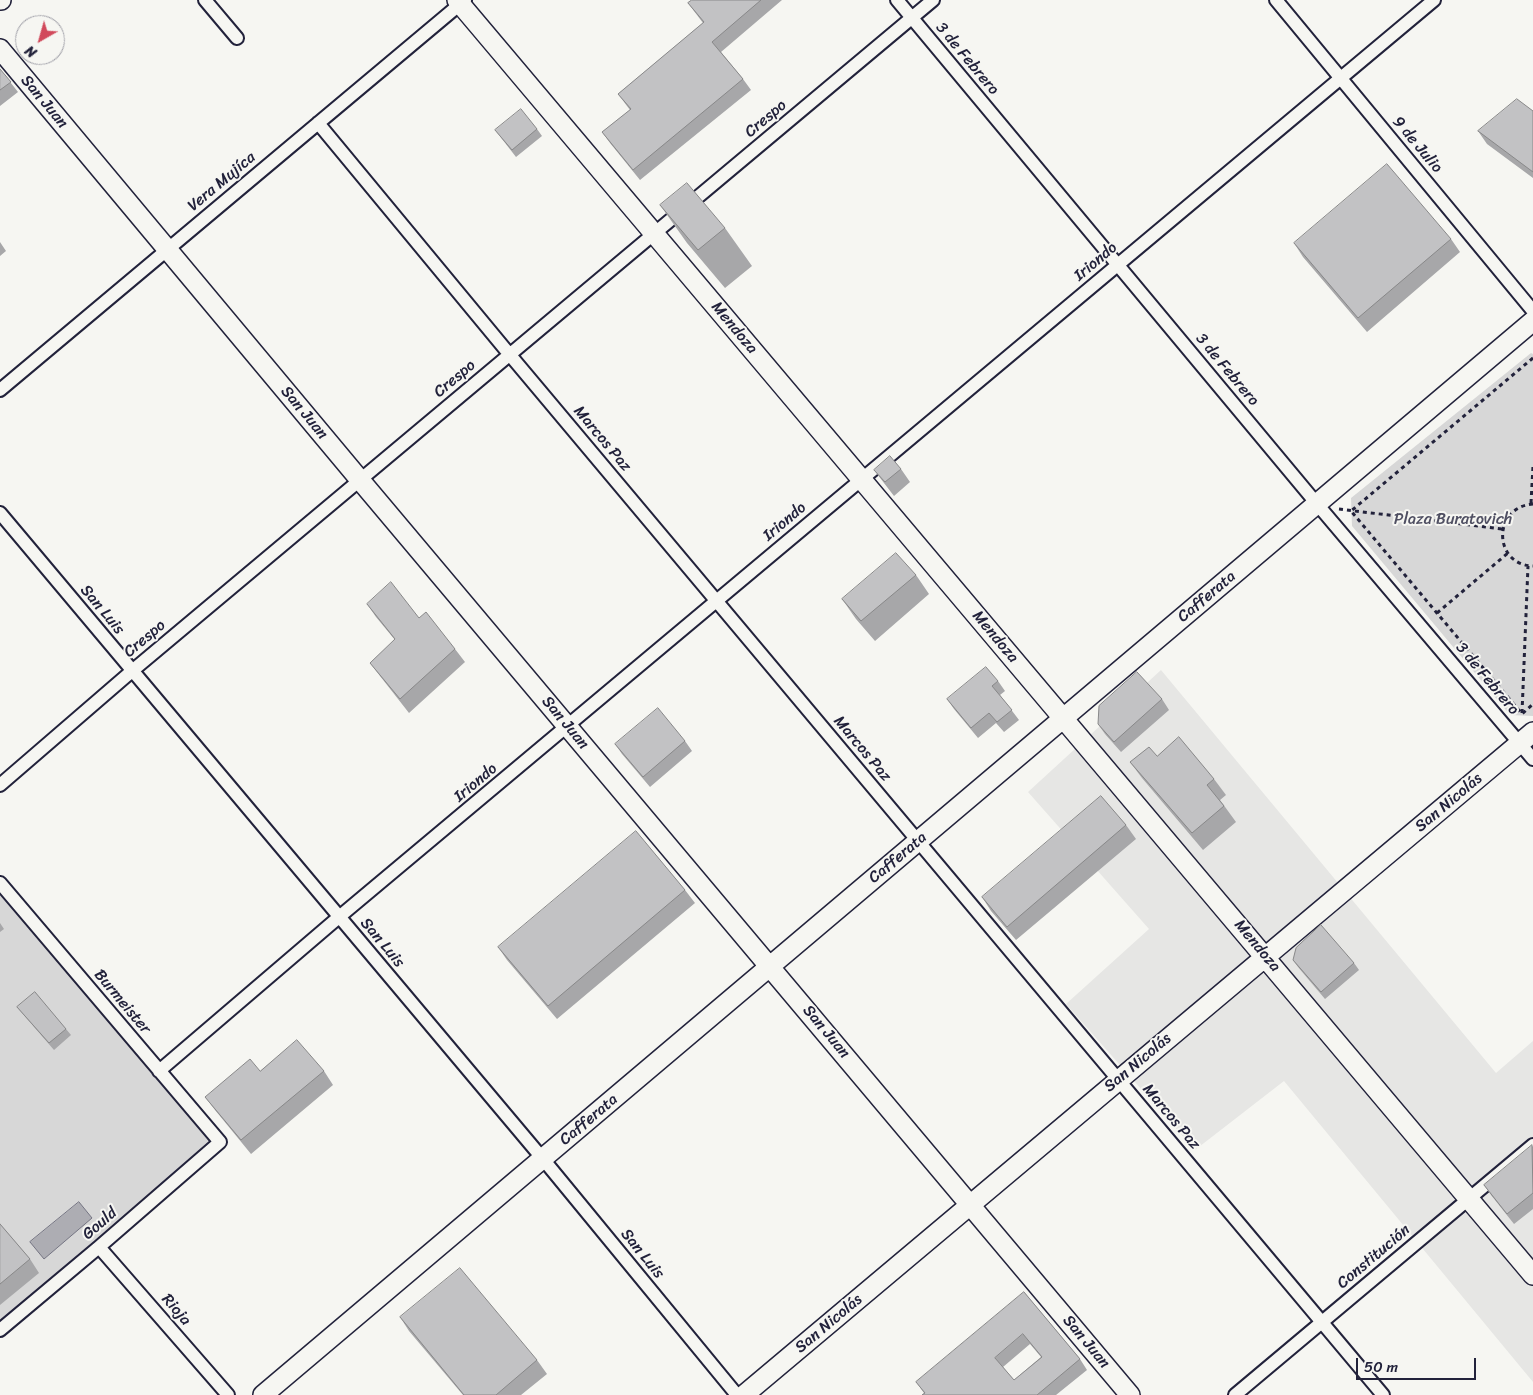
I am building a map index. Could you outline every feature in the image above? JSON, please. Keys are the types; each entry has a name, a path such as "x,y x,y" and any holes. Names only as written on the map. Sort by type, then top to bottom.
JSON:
{"main road":[{"name":"Mendoza","path":"461,1 654,234 1266,956 1533,1275"},
{"name":"San Juan","path":"0,49 1130,1395"},
{"name":"Cafferata","path":"263,1395 1533,321"},
{"name":"San Nicolás","path":"744,1395 1526,738"}],"street":[{"path":"205,0 237,38"},
{"name":"3 de Febrero","path":"897,0 1317,504 1526,738 1533,759"},
{"name":"Crespo","path":"0,784 933,0"},
{"name":"9 de Julio","path":"1276,0 1533,311"},
{"name":"Iriondo","path":"159,1071 339,917 1434,0"},
{"name":"Vera Mujíca","path":"0,390 318,124 461,1"},
{"name":"Marcos Paz","path":"318,124 716,601 1384,1395"},
{"name":"San Luis","path":"0,513 543,1159 737,1395"},
{"name":"Burmeister","path":"0,883 220,1142"},
{"name":"Gould","path":"0,1330 220,1142"},
{"name":"Constitución","path":"1235,1395 1533,1145"},
{"name":"Rioja","path":"99,1247 228,1395"}],"path":[{"path":"1351,511 1533,358"},
{"path":"1533,466 1532,503 1523,505 1510,514 1502,529 1503,542 1508,554 1513,559 1528,566 1533,566"},
{"path":"1317,504 1351,511 1502,529"},
{"path":"1351,511 1522,714"},
{"path":"1437,613 1508,554"},
{"path":"1526,738 1522,714 1528,566"},
{"path":"1522,714 1533,704"}],"shaded area":[{"path":"1161,670 1496,1073 1533,1041 1533,1382 1284,1081 1195,1150 1066,1004 1149,929 1028,792"},
{"path":"79,1202 92,1218 44,1259 30,1242"}],"green space":[{"name":"Plaza Buratovich","path":"1531,353 1533,354 1533,716 1510,715 1352,526 1351,498"},
{"path":"0,883 220,1142 0,1330"}],"building":[{"path":"692,0 761,0 712,42 743,79 633,170 602,132 631,109 618,94 704,22 688,3"},
{"path":"0,69 11,82 0,90"},
{"path":"1517,99 1533,111 1533,172 1478,131"},
{"path":"521,109 537,129 512,150 495,130"},
{"path":"1387,164 1451,239 1358,318 1294,243"},
{"path":"687,183 725,228 698,250 660,205"},
{"path":"890,456 901,469 885,482 874,470"},
{"path":"896,553 916,575 861,621 842,599"},
{"path":"391,582 419,618 426,612 455,649 400,699 370,663 395,639 367,604"},
{"path":"986,667 998,681 992,686 1012,710 997,722 989,713 971,728 947,699"},
{"path":"1137,672 1162,699 1114,742 1098,724 1099,706"},
{"path":"658,708 685,741 643,777 615,744"},
{"path":"1179,737 1214,779 1207,785 1224,806 1192,833 1130,762 1149,747 1157,756"},
{"path":"1101,796 1126,825 1007,927 982,897"},
{"path":"636,831 685,890 548,1006 498,947"},
{"path":"1321,925 1354,963 1321,992 1293,960 1296,948"},
{"path":"35,992 66,1029 49,1043 17,1007"},
{"path":"297,1040 324,1071 241,1140 205,1097 250,1059 260,1071"},
{"path":"1532,1145 1533,1193 1507,1214 1484,1185"},
{"path":"0,1224 30,1259 0,1284"},
{"path":"460,1268 537,1360 496,1395 464,1395 400,1317"},
{"path":"1024,1292 1080,1359 1037,1395 922,1395 925,1393 916,1382","holes":["1023,1334 1042,1357 1014,1380 995,1358"]}]}
